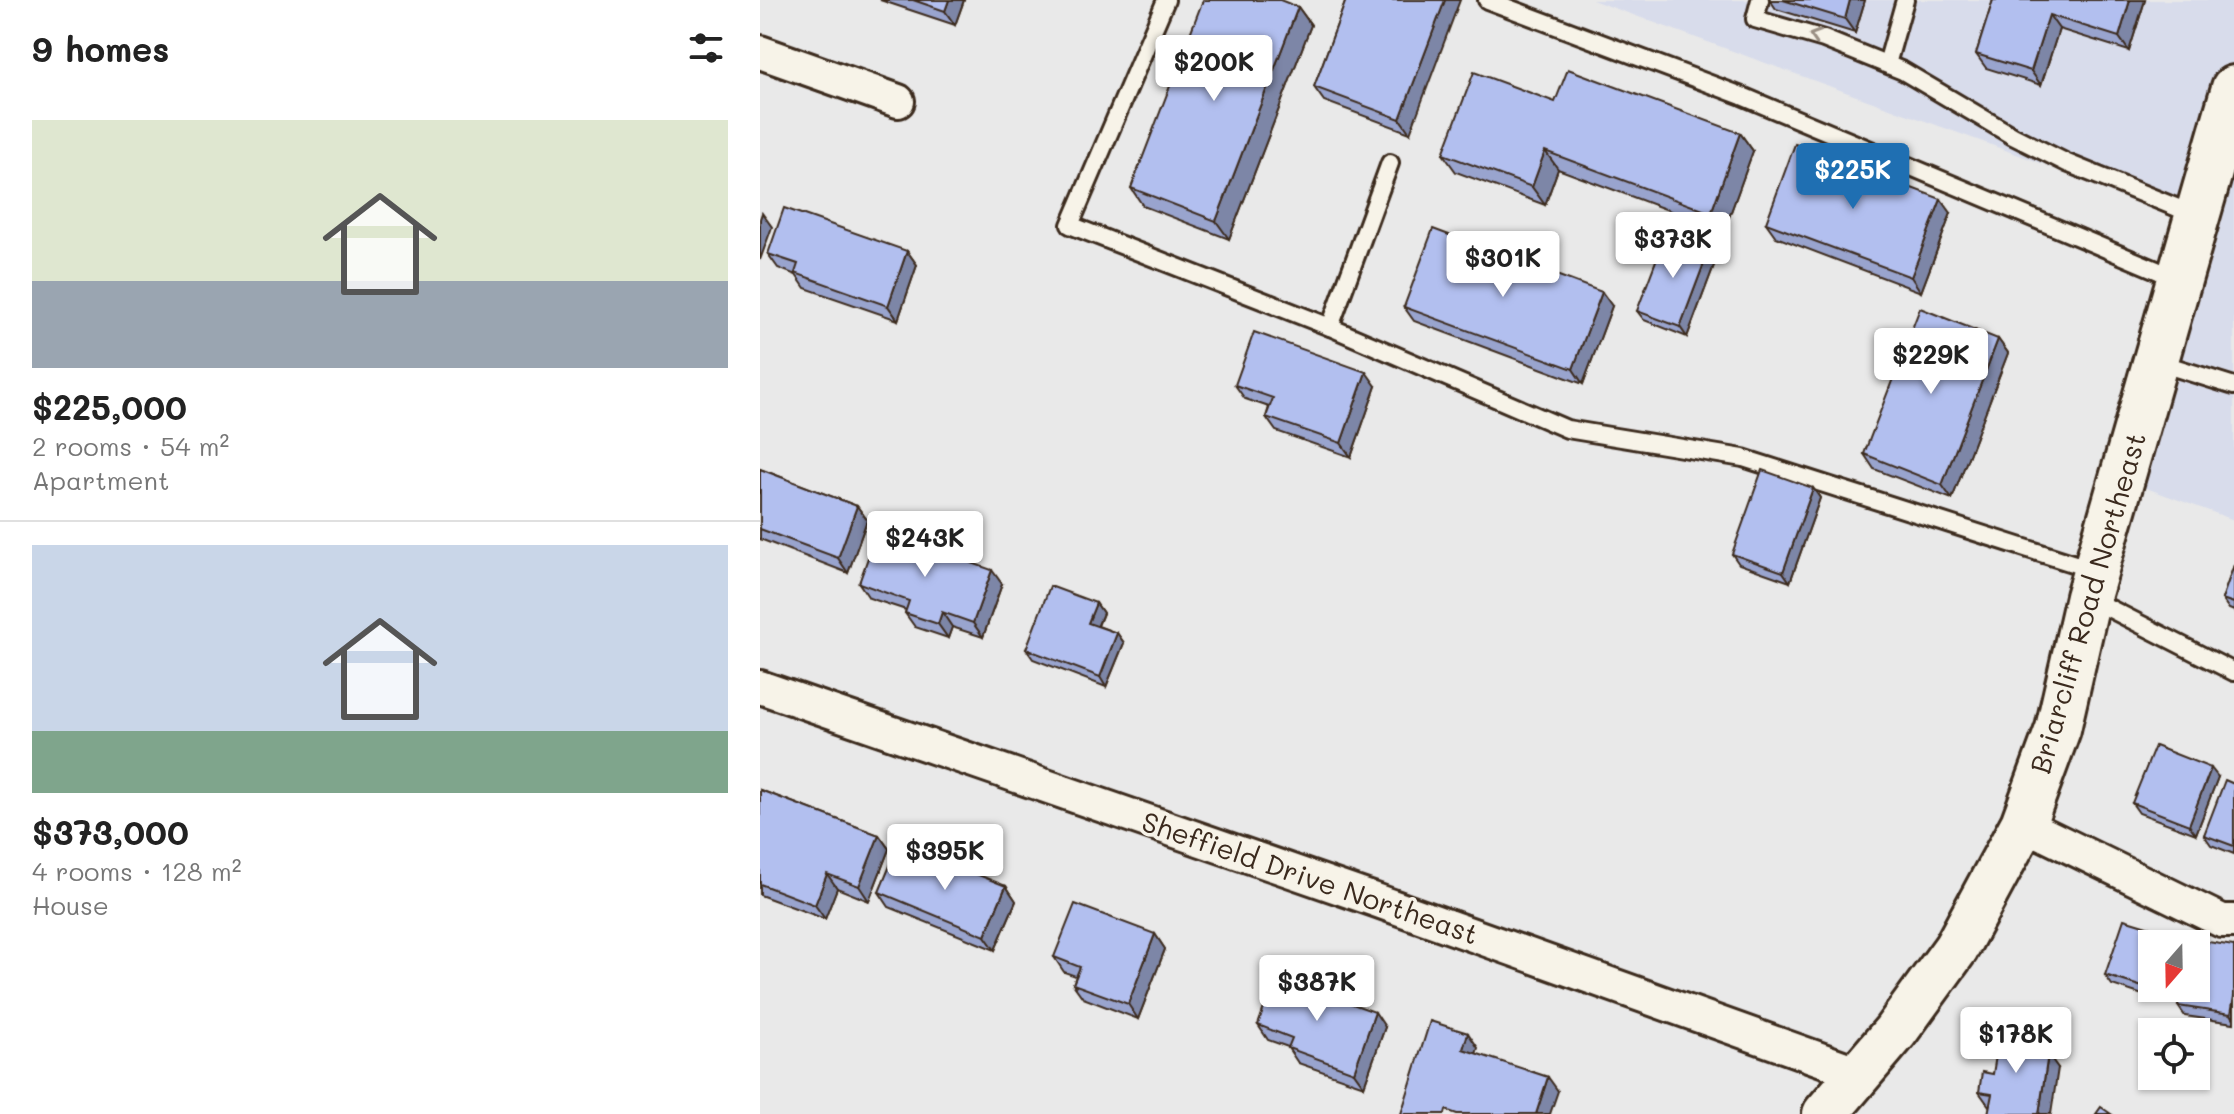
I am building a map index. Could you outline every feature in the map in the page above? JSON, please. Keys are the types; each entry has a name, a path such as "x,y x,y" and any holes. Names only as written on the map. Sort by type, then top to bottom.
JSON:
{"main road":[{"name":"Briarcliff Road Northeast","path":"1825,1114 1895,1032 1956,948 2023,824 2058,729 2092,584 2234,88"}],"street":[{"path":"760,52 898,101"},
{"name":"Sheffield Drive Northeast","path":"760,687 1259,859 1859,1073"},
{"path":"2023,824 2222,921 2234,921"}],"lane":[{"path":"1166,0 1070,225 1330,327 1567,429 1743,458 2092,584 2234,672"},
{"path":"1487,0 1742,96 2179,280"},
{"path":"1760,0 1755,19 1824,39 1887,64 1953,98 2013,136 2140,194 2197,216"},
{"path":"1887,64 1905,0"},
{"path":"1330,327 1390,163"},
{"path":"2155,362 2234,386"}],"shaded area":[{"path":"1592,0 2234,0 2234,520 2124,480 2192,218"}],"building":[{"path":"913,0 949,0 945,11"},
{"path":"1203,0 1280,0 1298,7 1216,221 1131,188"},
{"path":"1346,0 1445,0 1400,119 1314,87"},
{"path":"1783,0 1850,0 1845,19"},
{"path":"1993,0 2130,0 2119,37 2049,15 2031,71 1976,54"},
{"path":"1568,69 1740,133 1711,213 1545,151 1532,187 1443,154 1474,72 1555,102"},
{"path":"1795,144 1941,199 1911,277 1766,223"},
{"path":"784,208 907,251 888,306 795,273 798,264 768,254"},
{"path":"1433,229 1602,292 1573,369 1404,307"},
{"path":"1666,234 1709,250 1680,327 1637,311"},
{"path":"1920,308 1998,339 1942,485 1864,454"},
{"path":"1254,332 1366,372 1341,443 1266,417 1273,398 1235,385"},
{"path":"760,469 857,506 838,558 760,529"},
{"path":"1762,470 1813,488 1783,572 1732,554"},
{"path":"878,530 992,570 973,623 942,612 938,624 905,613 909,601 859,583"},
{"path":"2234,565 2234,603 2222,599"},
{"path":"1050,586 1096,603 1088,623 1117,633 1100,677 1026,649"},
{"path":"2155,746 2211,768 2189,825 2132,803"},
{"path":"2225,780 2234,784 2234,846 2204,835"},
{"path":"760,790 879,835 859,886 827,874 815,905 760,884"},
{"path":"929,855 1006,886 985,936 879,892 894,856 924,868"},
{"path":"1075,904 1155,934 1128,1004 1073,984 1080,967 1054,957"},
{"path":"2124,919 2160,930 2138,930 2138,986 2105,975"},
{"path":"2210,942 2234,946 2231,1014 2178,1006 2179,1002 2210,1002"},
{"path":"1275,976 1375,1012 1354,1072 1288,1048 1292,1038 1258,1025"},
{"path":"1430,1021 1468,1033 1463,1049 1548,1077 1536,1114 1457,1114 1446,1110 1445,1114 1401,1114"},
{"path":"2001,1025 2034,1031 2030,1051 2048,1054 2039,1114 1988,1114 1992,1094 1979,1092 1982,1072 1993,1074"},
{"path":"2101,1107 2111,1114 2096,1114"}]}
